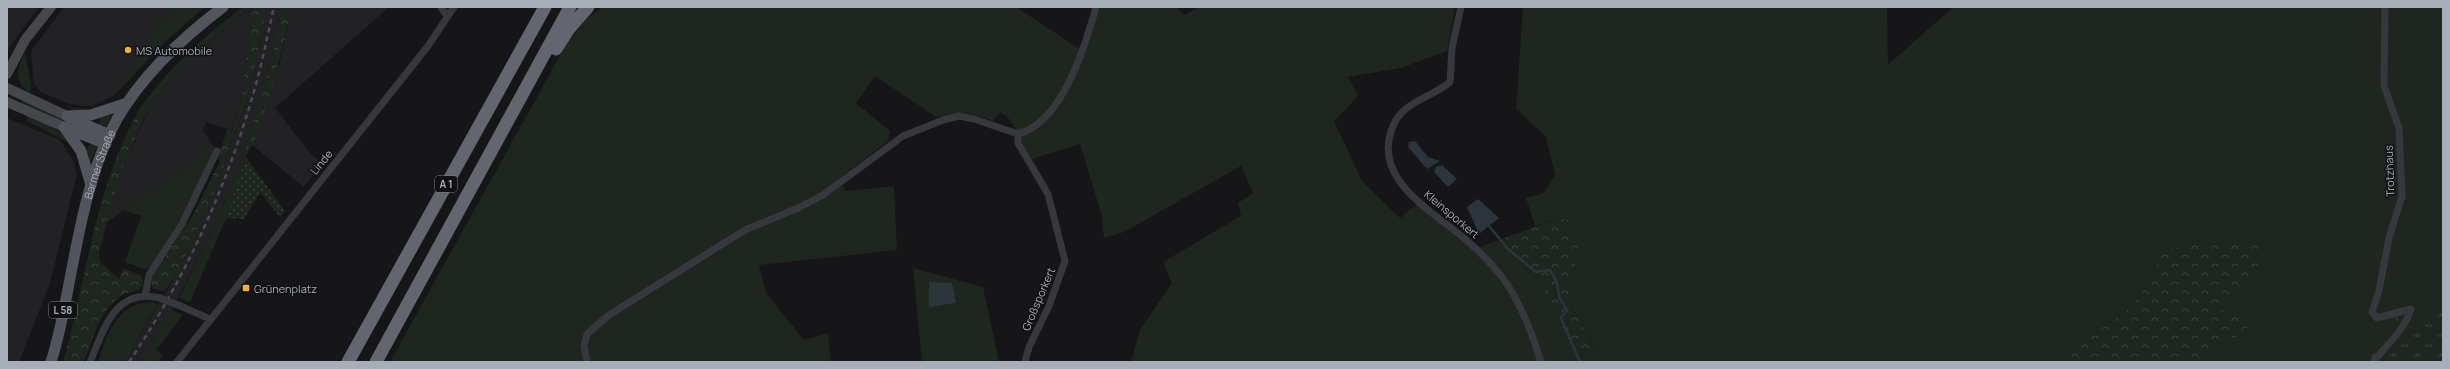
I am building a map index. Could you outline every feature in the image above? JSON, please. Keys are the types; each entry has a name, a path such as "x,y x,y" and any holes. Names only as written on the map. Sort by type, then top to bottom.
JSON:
{"highway":[{"name":"A 1","path":"348,362 545,7"},
{"name":"A 1","path":"376,362 570,7"},
{"path":"528,85 553,54 568,30 588,7"}],"main road":[{"path":"7,74 24,40 51,7"},
{"name":"Barmer Straße","path":"51,362 92,185 108,140 127,103 162,59 224,7"},
{"path":"7,88 65,121 81,151 92,185"},
{"path":"7,102 65,121 108,140"},
{"path":"65,121 91,115 127,103"}],"street":[{"path":"441,7 447,16"},
{"name":"Linde","path":"177,362 428,46 454,7"},
{"path":"587,362 584,346 587,334 609,315 745,230 798,208 823,194 894,145 903,136 943,120 959,116 974,119 1018,134 1035,126 1054,108 1086,43 1096,7"},
{"name":"Kleinsporkert","path":"1461,7 1452,48 1450,82 1438,92 1401,113 1391,135 1389,163 1401,184 1439,221 1475,248 1502,277 1529,325 1541,362"},
{"name":"Trotzhaus","path":"2373,362 2409,318 2411,309 2381,318 2374,317 2372,312 2379,291 2384,261 2402,196 2399,128 2384,86 2384,7"},
{"name":"Großsporkert","path":"1018,134 1018,143 1039,174 1048,194 1065,261 1047,311 1029,347 1025,362"},
{"path":"145,296 149,275 182,224 217,150"},
{"path":"90,362 112,314 130,299 145,296 160,298 210,319"}],"shaded area":[{"path":"7,7 39,7 7,50"},
{"path":"64,7 175,7 159,21 115,95 97,104 86,106 69,104 41,92 34,84 31,51"},
{"path":"250,7 253,7 242,94 232,130 206,122 203,131 214,147 212,154 207,150 106,223 121,171 154,98 178,70"},
{"path":"267,7 283,7 266,82 241,162 217,220 172,310 141,362 125,362 177,273 220,176 249,93"},
{"path":"292,7 389,7 275,108 310,153 322,163 304,187 251,144 280,62"},
{"path":"7,118 60,140 74,162 77,174 50,283 19,362 7,362"},
{"path":"1415,141 1428,157 1440,161 1427,169 1408,147 1409,142"},
{"path":"1442,165 1457,179 1448,187 1434,172 1436,167"},
{"path":"1478,199 1499,218 1479,234 1467,207"},
{"path":"929,282 952,283 956,303 929,307"}],"green space":[{"path":"175,7 205,7 165,42 115,95 159,21"},
{"path":"243,7 250,7 206,45 178,72 165,86 144,118 139,110 162,80 200,42"},
{"path":"253,7 267,7 249,93 242,94"},
{"path":"283,7 292,7 272,89 257,133 249,150 241,162 266,82"},
{"path":"602,7 1016,7 1084,52 1098,7 1177,7 1184,15 1199,7 1455,7 1447,51 1401,68 1348,77 1358,96 1334,121 1362,181 1400,218 1421,201 1477,248 1504,238 1530,273 1536,270 1596,350 1569,301 1578,245 1560,218 1535,226 1526,198 1544,193 1555,175 1546,137 1516,109 1523,7 1887,7 1888,65 1953,7 2443,7 2443,362 2434,362 2395,316 2394,333 2379,348 2361,352 2355,362 2200,362 2217,344 2247,333 2221,309 2247,284 2261,261 2261,242 2162,249 2154,272 2132,306 2056,362 1543,362 1516,297 1489,265 1519,311 1539,362 1131,362 1140,330 1172,283 1163,262 1241,216 1238,203 1253,193 1241,166 1124,232 1104,238 1102,216 1080,144 1032,159 1011,121 1000,112 993,121 964,113 936,117 875,76 856,103 890,131 888,141 838,179 846,191 894,186 897,250 759,265 766,293 804,340 828,333 831,362 390,362 567,43 586,20"},
{"path":"25,53 31,84 30,92 21,84 18,74 20,64"},
{"path":"249,93 220,176 242,94"},
{"path":"24,100 85,128 83,130 22,103"},
{"path":"67,107 94,110 74,110"},
{"path":"139,110 144,118 121,171 99,251 100,262 119,279 123,268 142,276 143,285 138,289 120,297 105,312 84,362 63,362 102,202 112,170 124,140"},
{"path":"113,112 105,128 98,125 101,117"},
{"path":"26,115 61,133 69,143 27,121"},
{"path":"228,129 232,130 231,137 221,176 177,274 164,291 153,289 151,281 153,275 192,217 220,161 218,157"},
{"path":"90,143 97,146 90,164 86,152"},
{"path":"207,150 212,154 185,211 152,267 144,269 125,262 141,216 124,210"},
{"path":"246,157 226,218 190,302 179,298 217,220 241,162"},
{"path":"246,157 285,211 280,217 260,192 244,219 226,218"},
{"path":"1560,218 1568,220 1578,245 1569,301 1596,351 1578,359 1536,271 1530,273 1504,238"},
{"path":"2261,242 2261,261 2247,284 2221,309 2247,318 2247,333 2217,344 2200,362 2056,362 2132,306 2154,272 2162,249 2206,244"},
{"path":"913,268 983,287 999,362 922,362"},
{"path":"150,302 158,304 125,362 98,362 105,341 121,314 129,308"},
{"path":"2437,304 2443,304 2443,362 2380,362 2424,312"},
{"path":"172,310 183,315 156,350 163,356 158,362 141,362"},
{"path":"2395,315 2434,362 2355,362 2361,352 2369,347 2379,348 2394,333"}],"waterway":[{"path":"1489,226 1508,249 1536,272 1550,270 1556,280 1560,299 1567,310 1561,318 1580,362"}],"railway":[{"path":"129,362 169,297 204,228 219,193 233,157 256,84 274,7"}],"place":[{"name":"MS Automobile","path":"128,50"},
{"name":"Grünenplatz","path":"246,288"}]}
